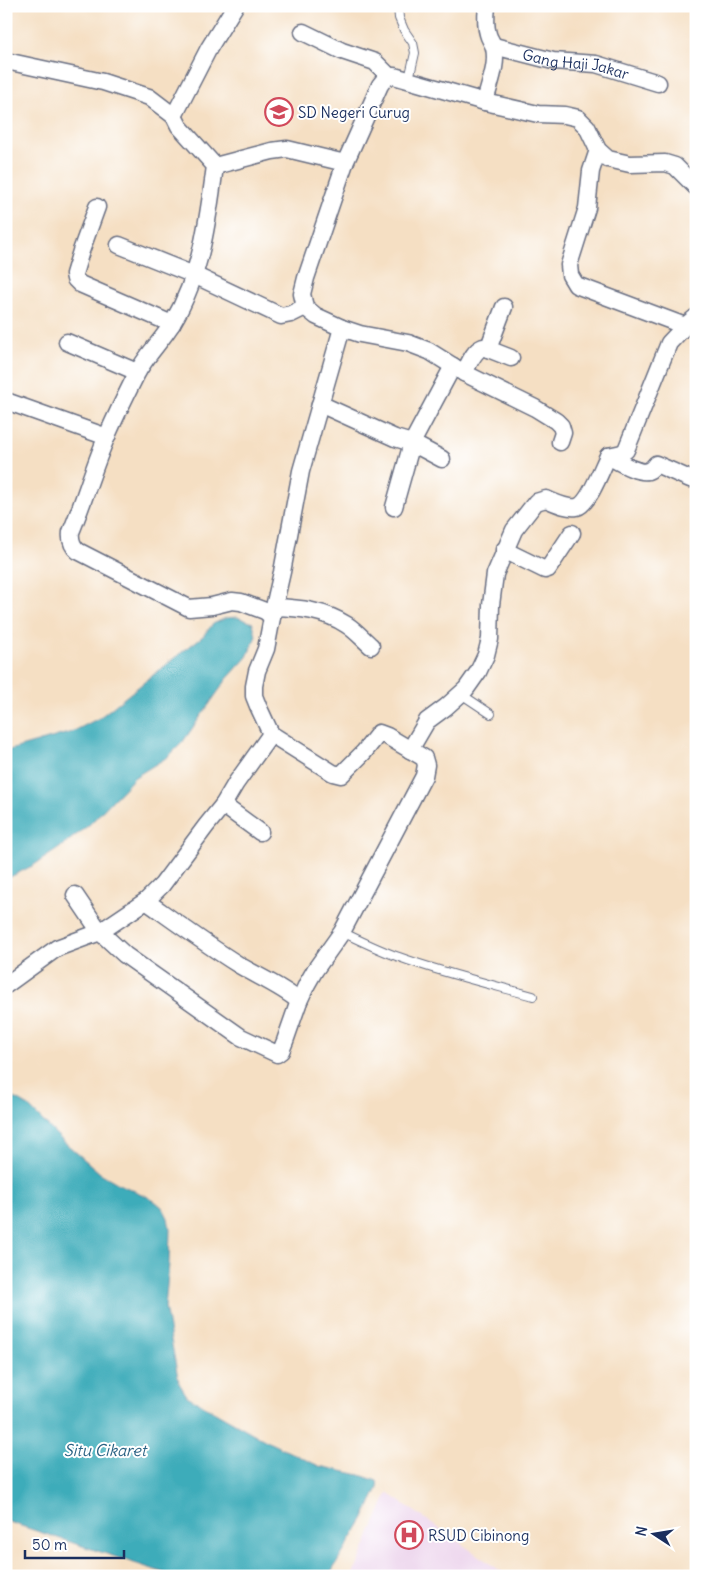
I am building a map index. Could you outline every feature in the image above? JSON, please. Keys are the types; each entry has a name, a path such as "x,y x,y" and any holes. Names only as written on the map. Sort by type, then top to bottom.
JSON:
{"street":[{"path":"174,116 235,6"},
{"path":"485,102 494,69 495,56 494,46 486,26 487,6"},
{"path":"303,32 342,51 375,62 389,76"},
{"name":"Gang Haji Jakar","path":"494,46 553,61 596,64 658,83"},
{"path":"6,61 103,82 134,91 149,98 174,116 179,126 215,166 208,218 194,275 183,304 172,324 137,372 106,437 71,532 70,540 73,547 78,552 189,608 212,606 232,601 273,612 301,608 328,615 349,626 371,646"},
{"path":"560,442 563,433 561,426 556,421 535,408 459,370 430,351 408,343 360,334 342,328 316,316 306,307 302,294 306,278 345,163 380,85 389,76 394,76 485,102 538,114 565,115 578,118 587,127 598,150 608,160 630,164 665,163 674,166 696,187"},
{"path":"215,166 272,151 287,149 345,163"},
{"path":"598,150 591,171 587,208 569,265 570,275 576,285 690,321 669,343 626,450 622,453 608,456"},
{"path":"98,207 81,251 74,274 75,279 80,284 172,324"},
{"path":"119,245 194,275 281,316 292,314 306,307"},
{"path":"488,349 504,307"},
{"path":"75,896 100,932 125,955 241,1037 277,1054 281,1051 299,1001 315,970 342,932 424,776 426,765 424,758 379,733 357,760 341,775 338,775 271,734 254,696 257,671 266,649 301,471 342,328"},
{"path":"67,342 137,372"},
{"path":"394,507 412,444 459,370 479,349 483,348 511,358"},
{"path":"6,401 106,437"},
{"path":"320,404 442,459"},
{"path":"608,456 640,471 651,470 656,464 690,479"},
{"path":"410,750 427,721 460,694 478,672 486,655 490,639 494,574 514,530 536,502 546,499 558,504 576,507 585,502 608,456"},
{"path":"504,550 545,570 572,533"},
{"path":"6,985 57,948 100,932 146,901 162,885 223,806 236,783 271,734"},
{"path":"223,806 260,832"},
{"path":"146,901 204,943 288,992 299,1001"}],"lane":[{"path":"398,6 399,18 413,44 415,53 409,79"},
{"path":"460,694 491,714"},
{"path":"342,932 398,957 534,996"}],"shaded area":[{"name":"RSUD Cibinong","path":"388,1493 508,1576 353,1576"}],"water":[{"path":"237,617 253,623 256,636 247,657 227,679 182,743 169,756 135,777 89,825 58,849 34,865 6,879 6,751 72,732 99,718 203,636 213,624 226,618"},
{"name":"Situ Cikaret","path":"6,1093 28,1106 62,1140 100,1173 146,1196 163,1208 168,1218 170,1229 165,1307 179,1383 187,1396 268,1442 319,1466 360,1475 377,1481 378,1488 365,1516 329,1576 174,1576 6,1521"}],"place":[{"name":"SD Negeri Curug","path":"279,112"},
{"name":"RSUD Cibinong","path":"409,1535"}]}
